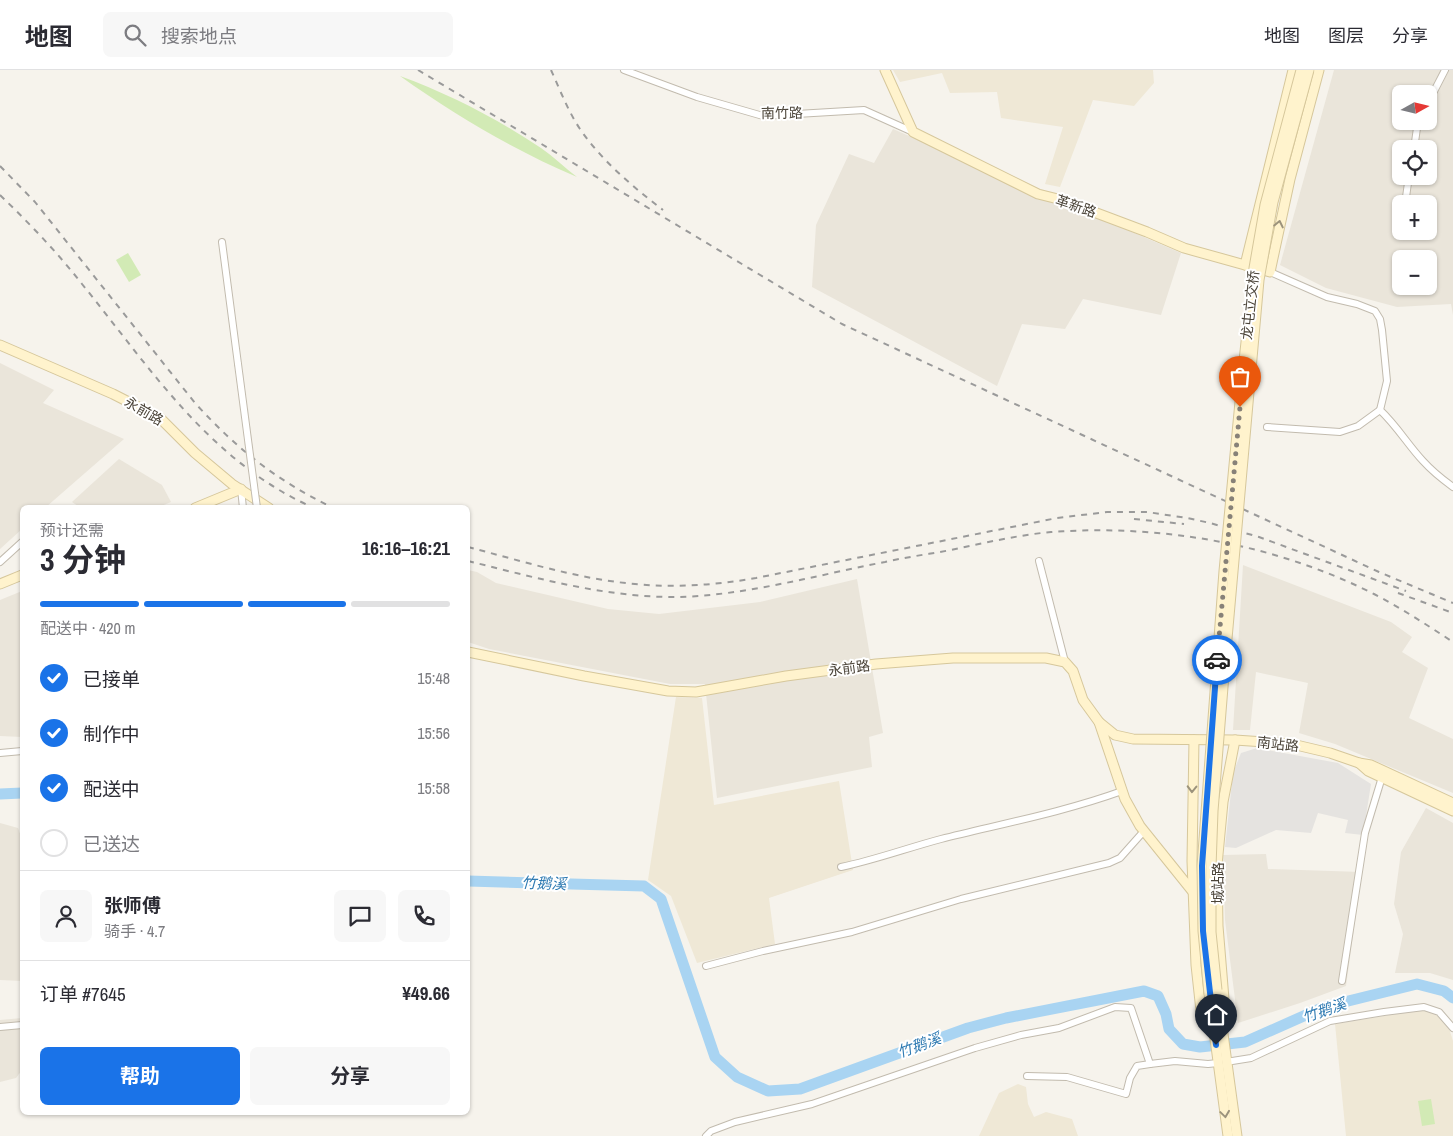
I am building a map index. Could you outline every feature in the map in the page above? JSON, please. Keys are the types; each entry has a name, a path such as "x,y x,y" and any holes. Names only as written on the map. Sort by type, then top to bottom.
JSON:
{"main road":[{"path":"885,70 913,132"},
{"path":"1244,265 1293,70"},
{"name":"龙屯立交桥","path":"1213,992 1203,931 1203,848 1224,571 1244,361 1254,268 1265,205 1301,70"},
{"name":"龙屯立交桥","path":"1213,992 1211,867 1214,811 1226,650 1259,280 1273,202 1309,70"},
{"path":"1270,272 1290,179 1319,70"},
{"name":"革新路","path":"913,132 1038,194 1062,200 1184,248 1270,272"},
{"name":"永前路","path":"0,344 112,394 160,418 194,453 241,490 264,505"},
{"path":"203,505 241,490"},
{"path":"0,584 20,576"},
{"name":"永前路","path":"470,652 668,692 696,692 786,676 876,664 953,658 1046,658 1064,662"},
{"path":"1064,662 1073,671 1084,700 1099,722 1125,799 1144,831 1193,892"},
{"path":"1099,722 1115,734 1133,739 1194,740"},
{"name":"城站路","path":"1194,740 1192,789 1196,965 1201,1011 1218,1030"},
{"name":"南站路","path":"1194,740 1235,740 1292,744 1330,753 1359,763 1371,764 1453,803"},
{"name":"城站路","path":"1218,1030 1224,999 1218,926 1218,856 1223,802 1235,740"},
{"name":"南站路","path":"1359,763 1368,771 1453,811"},
{"name":"城站路","path":"1213,992 1222,1059 1237,1136"},
{"name":"城站路","path":"1222,1059 1228,1136"}],"street":[{"name":"南竹路","path":"624,70 697,97 763,116 864,110 913,132"},
{"path":"1437,85 1445,70"},
{"path":"222,242 257,505"},
{"path":"1267,427 1340,432 1358,426 1380,410 1387,381 1382,330 1380,319 1375,311 1357,304 1327,297 1270,272"},
{"path":"1380,410 1423,461 1438,476 1453,487"},
{"path":"241,490 243,505"},
{"path":"0,562 20,544"},
{"path":"1039,561 1064,662"},
{"path":"0,753 20,751"},
{"path":"1342,981 1366,833 1382,777"},
{"path":"841,867 938,840 1091,802 1122,790"},
{"path":"706,966 763,951 852,932 961,899 1108,863 1120,858 1144,831"},
{"path":"706,1136 711,1131 735,1122 812,1104 975,1048 1021,1035 1059,1028 1115,1007 1131,1008 1150,1064"},
{"path":"1028,1076 1067,1077 1126,1094 1130,1078 1137,1066 1175,1061 1208,1064 1222,1059 1251,1058 1330,1021 1424,1007 1439,1012 1453,1028"},
{"path":"0,1028 20,1025"}],"shaded area":[{"path":"893,70 1153,70 1154,83 1134,106 1093,100 1060,187 1045,184 1063,127 1001,118 997,92 950,93 942,73 900,82"},
{"path":"1334,70 1453,70 1453,315 1451,304 1397,307 1326,288 1280,265"},
{"path":"893,129 1181,253 1161,315 1083,299 1065,329 1022,324 997,386 812,287 816,225 849,154 874,163"},
{"path":"0,363 54,390 43,403 124,439 48,505 20,505 20,531 0,549"},
{"path":"119,459 162,485 171,502 164,505 76,505 72,502"},
{"path":"1243,565 1391,622 1412,637 1402,652 1428,668 1409,718 1453,739 1453,793 1335,744 1299,733 1308,683 1256,672 1250,730 1233,730"},
{"path":"470,570 477,572 496,583 608,609 659,614 760,602 857,579 883,733 869,737 872,767 717,798 705,684 670,684 489,649 470,643"},
{"path":"20,592 20,737 0,736 0,600"},
{"path":"676,697 702,698 714,805 839,781 853,870 769,898 775,944 697,963 671,896 648,880"},
{"path":"1257,748 1338,763 1371,784 1363,835 1345,833 1348,820 1318,813 1311,833 1276,830 1236,848 1225,847 1233,773 1241,753"},
{"path":"1426,808 1453,823 1453,980 1430,973 1395,973 1403,934 1394,904 1401,852"},
{"path":"0,823 18,828 20,834 20,981 0,980"},
{"path":"1266,854 1268,869 1362,872 1346,986 1238,1023 1225,920 1223,855"},
{"path":"1420,1010 1434,1012 1448,1025 1453,1041 1453,1136 1346,1136 1335,1024"},
{"path":"20,1018 20,1073 16,1078 0,1082 0,1020"},
{"path":"1018,1084 1026,1087 1028,1104 1034,1117 1046,1112 1072,1119 1078,1136 979,1136 999,1093"}],"green space":[{"path":"400,76 455,99 508,127 541,148 577,177 486,131 442,105"},
{"path":"128,253 141,275 129,282 116,260"},
{"path":"1431,1099 1435,1124 1422,1126 1418,1101"}],"waterway":[{"name":"竹鹅溪","path":"0,794 20,793"},
{"name":"竹鹅溪","path":"470,881 644,886 661,899 715,1057 737,1077 768,1091 800,1089 968,1028 1006,1018 1144,991 1158,996 1166,1014 1169,1029 1183,1044 1200,1047 1245,1042 1324,1007 1417,984 1444,991 1453,998"}],"railway":[{"path":"418,70 842,324 1379,572 1453,603"},
{"path":"551,70 572,115 589,141 618,173 663,210"},
{"path":"0,166 35,202 195,403 211,420 243,450 275,475 327,505"},
{"path":"0,195 63,261 185,411 244,466 277,489 308,505"},
{"path":"470,548 550,569 614,582 666,586 696,585 756,578 1057,518 1107,512 1147,512 1210,523 1259,537 1406,591"},
{"path":"1134,519 1184,524"},
{"path":"470,561 599,591 679,597 731,593 782,584 1026,535 1093,530 1134,531 1217,541 1258,550 1297,562 1374,594 1453,642"},
{"path":"1398,593 1453,613"}],"way so far":[{"path":"1217,660 1240,407"}],"route":[{"path":"1216,1045 1203,931 1202,866 1217,660"}]}
